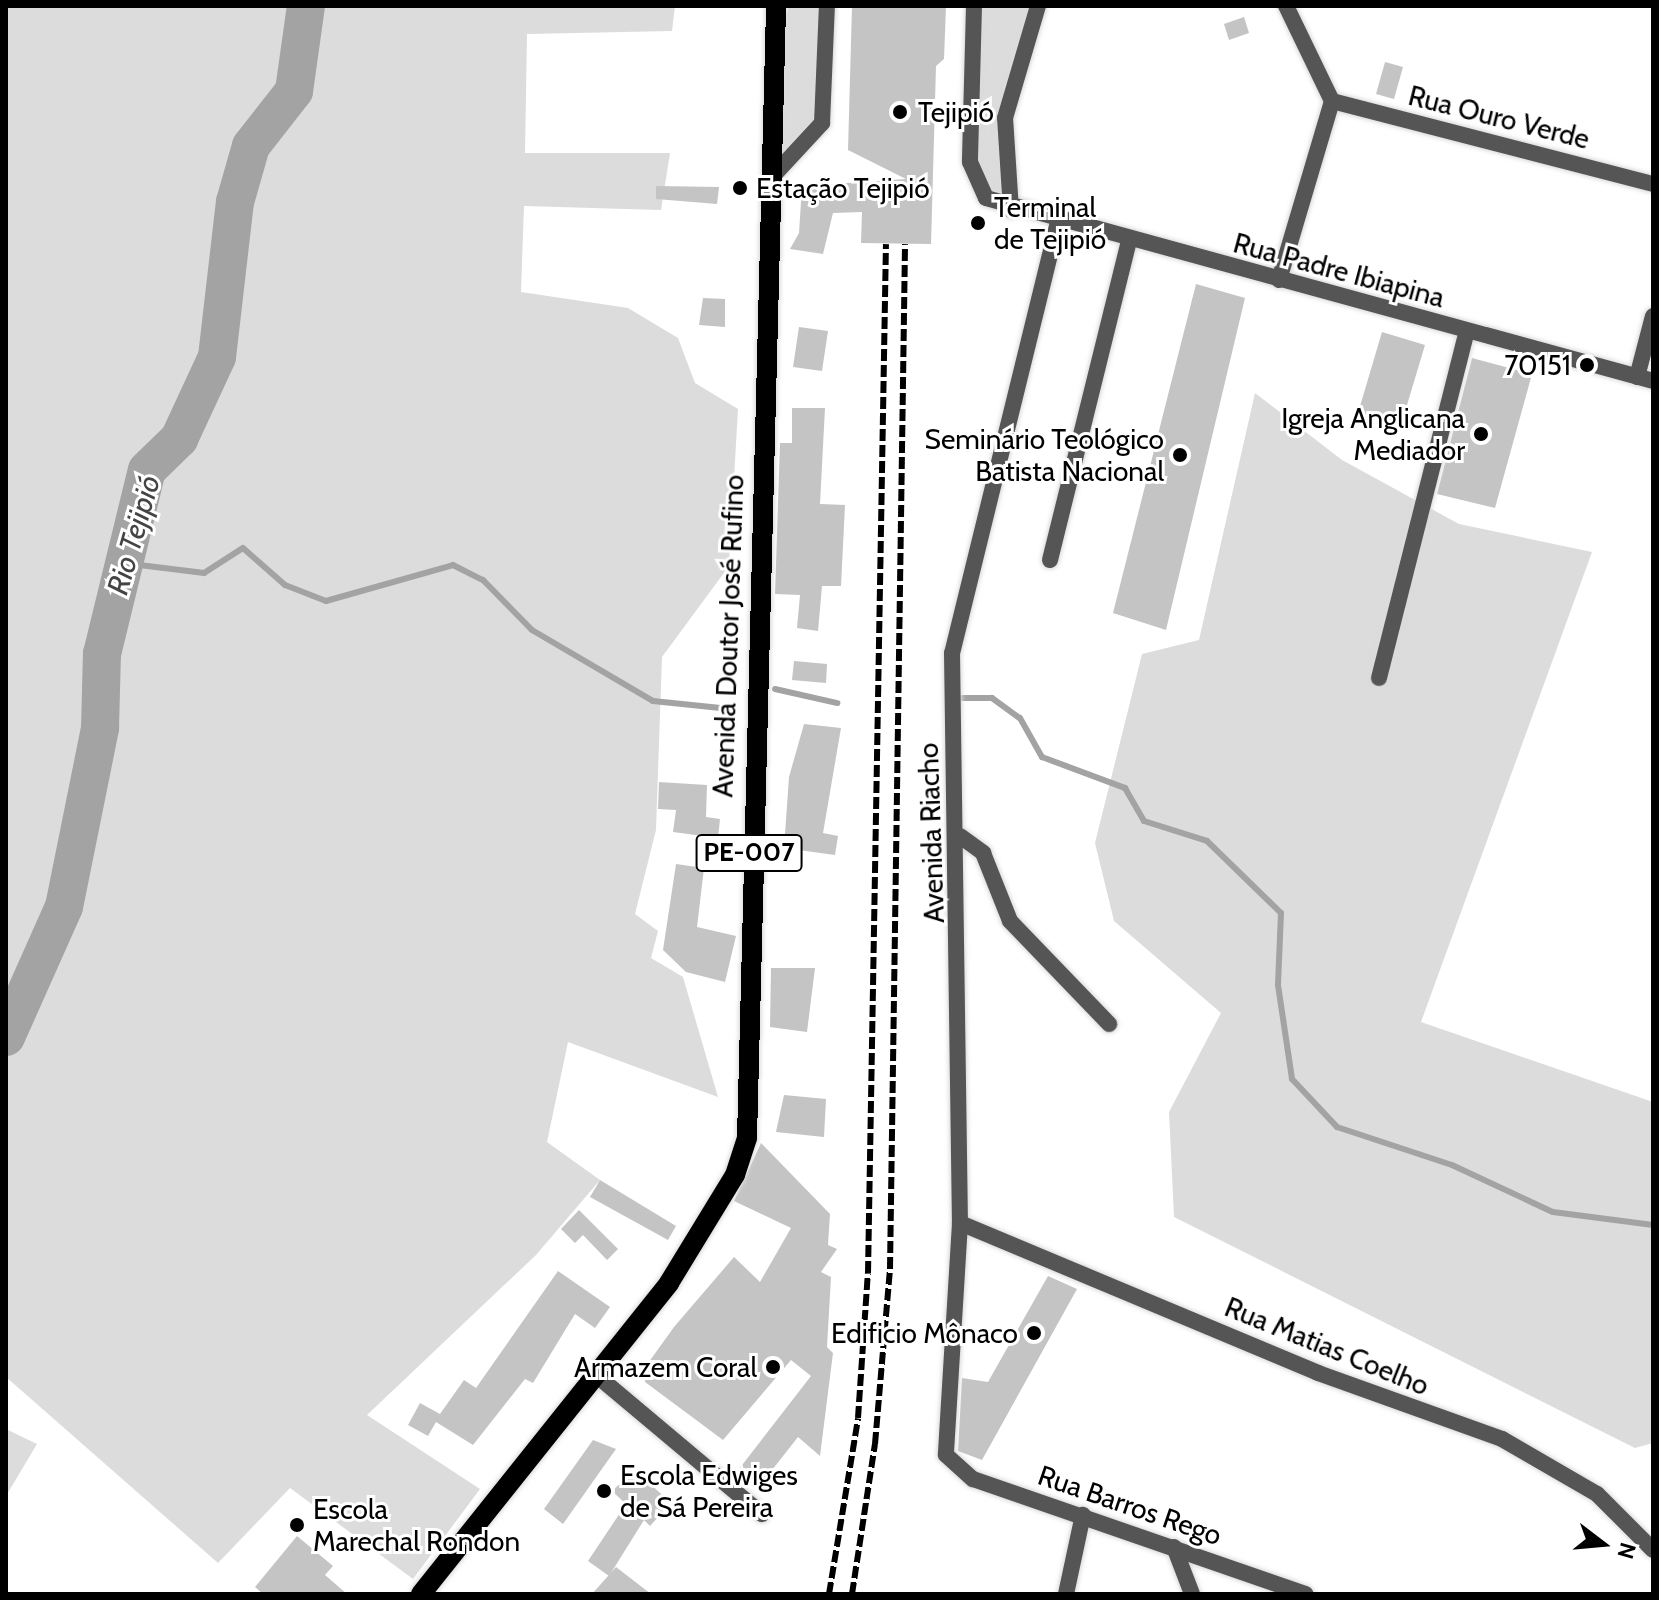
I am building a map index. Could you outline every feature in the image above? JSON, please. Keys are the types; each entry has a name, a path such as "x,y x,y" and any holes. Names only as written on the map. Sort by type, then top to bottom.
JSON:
{"main road":[{"name":"Avenida Doutor José Rufino","path":"421,1594 706,1228 747,1138 776,6"}],"street":[{"path":"772,177 822,123 827,6"},
{"path":"974,6 970,162 986,198 1011,210 1005,118 1038,6"},
{"path":"1279,280 1332,101 1286,6"},
{"name":"Rua Ouro Verde","path":"1332,101 1653,184"},
{"name":"Rua Padre Ibiapina","path":"1011,210 1645,379"},
{"name":"Avenida Riacho","path":"946,1455 960,1223 960,836 956,630 1058,222"},
{"path":"1050,560 1129,241"},
{"path":"1645,379 1653,316"},
{"path":"1379,678 1467,331"},
{"path":"960,836 983,853 1010,921 1109,1024"},
{"name":"Rua Matias Coelho","path":"960,1223 1385,1400 1502,1439 1597,1494 1653,1550"},
{"path":"595,1374 762,1514"},
{"name":"Rua Barros Rego","path":"946,1455 973,1479 1306,1594"},
{"path":"1066,1594 1083,1515"},
{"path":"1174,1547 1192,1594"}],"shaded area":[{"path":"6,6 675,6 672,31 527,34 525,153 670,153 661,210 524,206 521,292 628,308 678,338 695,383 738,409 729,566 662,657 656,830 635,914 658,931 651,958 683,977 718,1097 568,1042 547,1142 600,1180 536,1255 367,1415 480,1489 413,1579 290,1488 218,1563 6,1377"},
{"path":"789,6 825,6 821,124 782,161 777,47"},
{"path":"971,6 1039,6 1011,89 1006,209 977,189"},
{"path":"1255,393 1342,460 1459,524 1592,552 1421,1022 1653,1102 1653,1443 1635,1448 1174,1217 1169,1112 1221,1013 1114,921 1095,843 1142,654 1199,640"},
{"path":"6,1429 37,1444 6,1496"}],"building":[{"name":"Tejipió","path":"852,6 946,6 944,59 936,66 931,244 861,243 862,212 833,213 823,254 790,249 799,233 802,186 906,179 848,150"},
{"path":"1244,17 1249,33 1229,40 1224,24"},
{"path":"1385,62 1403,67 1394,99 1376,94"},
{"path":"656,186 719,187 717,204 656,199"},
{"name":"Seminário Teológico Batista Nacional","path":"1196,284 1245,298 1166,630 1113,613"},
{"path":"703,298 725,299 725,327 699,325"},
{"path":"799,327 828,331 822,371 793,367"},
{"path":"1382,332 1425,345 1401,425 1358,413"},
{"name":"Igreja Anglicana Mediador","path":"1472,358 1532,374 1495,508 1437,494"},
{"path":"792,408 825,408 820,504 845,505 841,586 822,586 818,631 797,628 800,595 775,594 780,443 792,443"},
{"path":"794,661 827,664 826,683 792,680"},
{"path":"804,724 841,728 823,833 838,836 835,855 784,848 789,777"},
{"path":"659,782 707,785 706,817 720,819 718,838 673,832 676,810 658,809"},
{"path":"676,864 704,868 697,927 736,936 725,982 686,972 663,950"},
{"path":"771,968 815,968 807,1032 770,1027"},
{"path":"784,1095 826,1099 824,1137 776,1132"},
{"path":"761,1143 830,1214 828,1245 837,1249 821,1272 831,1277 827,1347 833,1353 820,1456 798,1437 761,1484 739,1469 811,1376 791,1360 723,1440 645,1382 646,1366 674,1327 734,1257 760,1282 791,1228 734,1201"},
{"path":"600,1180 676,1226 668,1240 590,1197"},
{"path":"579,1210 618,1249 607,1260 583,1235 575,1243 561,1229"},
{"path":"558,1271 610,1307 595,1328 575,1314 533,1383 525,1379 473,1445 436,1422 428,1436 408,1425 420,1403 440,1414 464,1380 476,1388"},
{"name":"Edificio Mônaco","path":"1048,1276 1077,1289 982,1460 958,1451 962,1378 988,1382"},
{"path":"593,1440 616,1449 563,1524 544,1509"},
{"path":"635,1470 671,1503 650,1526 644,1520 609,1576 588,1561 626,1504 612,1491"},
{"name":"Escola Marechal Rondon","path":"297,1536 333,1566 325,1575 347,1594 263,1594 255,1587"},
{"path":"616,1567 651,1594 592,1594"}],"waterway":[{"name":"Rio Tejipió","path":"6,1037 64,907 100,728 102,654 147,470 179,439 217,357 235,202 251,146 294,91 306,6"},
{"path":"123,563 204,573 243,548 285,585 326,601 453,565 483,580 532,630 653,701 721,708"},
{"path":"775,689 837,703"},
{"path":"962,698 992,698 1020,718 1042,757 1125,788 1144,821 1207,841 1281,913 1278,985 1292,1079 1337,1127 1452,1165 1553,1212 1653,1225"}],"railway":[{"path":"829,1594 858,1418 868,1273 886,244"},
{"path":"852,1594 875,1444 890,1269 905,244"}],"place":[{"name":"Tejipió","path":"900,112"},
{"name":"Estação Tejipió","path":"740,188"},
{"name":"Terminal de Tejipió","path":"978,223"},
{"name":"70151","path":"1587,365"},
{"name":"Igreja Anglicana Mediador","path":"1481,434"},
{"name":"Seminário Teológico Batista Nacional","path":"1180,455"},
{"name":"Edificio Mônaco","path":"1034,1333"},
{"name":"Armazem Coral","path":"773,1367"},
{"name":"Escola Edwiges de Sá Pereira","path":"604,1491"},
{"name":"Escola Marechal Rondon","path":"297,1525"}]}
